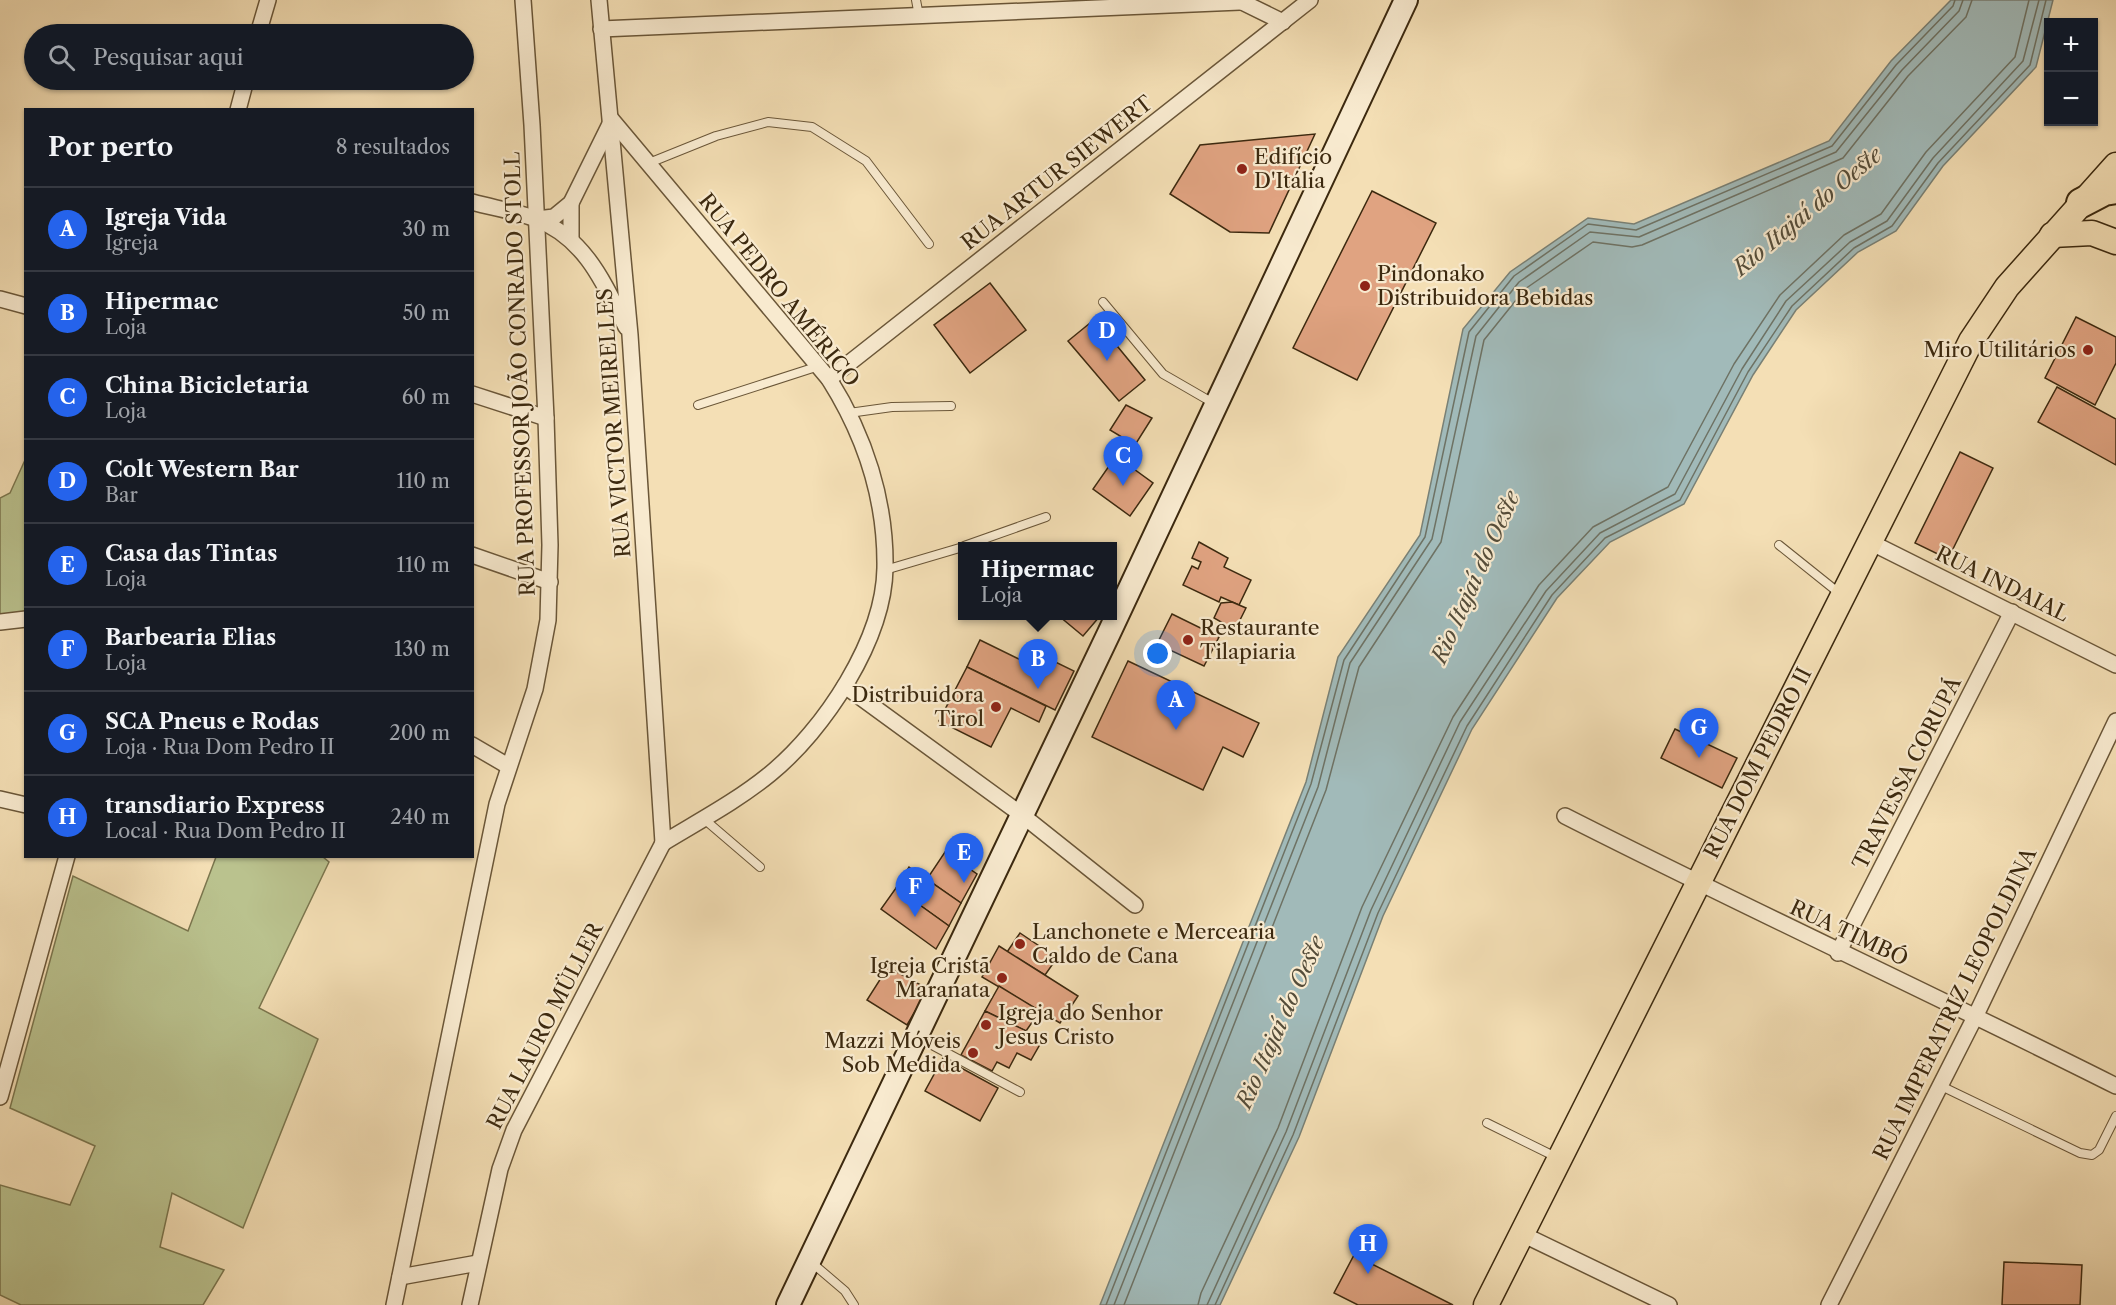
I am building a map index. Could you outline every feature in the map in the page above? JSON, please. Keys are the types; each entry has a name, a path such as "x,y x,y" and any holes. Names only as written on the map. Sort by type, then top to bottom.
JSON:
{"highway":[{"path":"2081,203 2104,191 2116,189"}],"main road":[{"path":"1117,614 1406,0"},
{"name":"RUA DOM PEDRO II","path":"1486,1305 1971,341 2007,287 2116,165"},
{"path":"2052,235 2092,233 2116,243"},
{"path":"788,1305 1114,620"}],"street":[{"path":"261,24 268,0"},
{"name":"RUA PROFESSOR JOÃO CONRADO STOLL","path":"394,1305 497,804 543,656 550,582 546,418 537,219 523,0"},
{"name":"RUA VICTOR MEIRELLES","path":"599,0 612,120 630,335 663,843"},
{"name":"RUA ARTUR SIEWERT","path":"829,379 1310,0"},
{"path":"601,29 1239,1 1283,22"},
{"path":"239,108 243,90"},
{"path":"537,219 554,217 571,203 612,120"},
{"name":"RUA PEDRO AMÉRICO","path":"612,120 829,379 849,412 870,463 879,499 885,570 877,610 865,647 845,686 798,749 771,774 704,819 663,843"},
{"path":"474,203 537,219 571,240 588,256 630,335"},
{"path":"571,203 571,240"},
{"path":"0,299 24,305"},
{"path":"474,395 546,418"},
{"name":"RUA INDAIAL","path":"1870,542 2116,665"},
{"path":"474,556 550,582"},
{"name":"TRAVESSA CORUPÁ","path":"1838,953 2012,612"},
{"path":"0,622 24,619"},
{"path":"845,686 1022,815 1135,904"},
{"name":"RUA IMPERATRIZ LEOPOLDINA","path":"1829,1305 1976,1015 2116,721"},
{"path":"474,746 508,766"},
{"path":"0,799 24,805"},
{"name":"RUA TIMBÓ","path":"1565,816 1838,953 1976,1015 2116,1086"},
{"name":"RUA LAURO MÜLLER","path":"470,1305 477,1263 500,1169 514,1130 663,843"},
{"path":"0,1095 66,858"},
{"path":"1522,1233 1669,1305"},
{"path":"400,1277 477,1263"}],"lane":[{"path":"916,0 919,16"},
{"path":"649,163 716,136 768,122 812,127 866,161 929,244"},
{"path":"1102,302 1163,374 1216,405"},
{"path":"698,405 819,366"},
{"path":"849,412 892,407 951,406"},
{"path":"977,542 1046,516"},
{"path":"1779,545 1843,596"},
{"path":"885,570 958,549"},
{"path":"704,819 760,867"},
{"path":"916,1037 1020,1092"},
{"path":"1939,1085 2080,1153 2092,1155 2099,1150 2116,1116"},
{"path":"1487,1123 1559,1159"},
{"path":"809,1260 845,1291 854,1305"}],"green space":[{"path":"24,462 24,613 0,615 0,498 10,493"},
{"path":"216,858 324,858 329,862 259,1008 318,1039 243,1228 172,1193 160,1247 224,1270 203,1305 21,1305 0,1295 0,1185 70,1205 95,1146 10,1108 73,876 188,931"}],"water":[{"name":"Rio Itajaí do Oeste","path":"1951,0 2053,0 2048,18 2044,18 2044,35 2036,67 1943,166 1896,231 1858,252 1796,310 1753,375 1684,504 1610,542 1557,598 1472,729 1383,916 1299,1137 1220,1305 1100,1305 1306,782 1338,657 1420,535 1463,329 1510,272 1588,218 1634,224 1829,141 1891,61"}],"building":[{"name":"Edifício D'Itália","path":"1315,134 1269,233 1230,232 1170,194 1200,145"},
{"name":"Pindonako Distribuidora Bebidas","path":"1372,191 1436,223 1357,380 1293,348"},
{"path":"990,283 1026,330 970,373 934,325"},
{"name":"Miro Utilitários","path":"2076,317 2116,337 2116,363 2095,405 2045,378"},
{"path":"1095,319 1145,380 1119,401 1068,341"},
{"path":"2057,387 2116,419 2116,465 2038,422"},
{"path":"1126,405 1152,418 1135,445 1110,430"},
{"path":"1960,452 1993,468 1948,559 1915,543"},
{"path":"1116,456 1153,483 1130,516 1093,489"},
{"path":"1199,542 1228,558 1224,567 1251,580 1239,605 1221,597 1219,602 1183,585 1192,566 1198,569 1201,562 1192,558"},
{"path":"1232,602 1246,608 1235,630 1214,618 1221,603"},
{"name":"Restaurante Tilapiaria","path":"1172,614 1219,637 1204,666 1157,644"},
{"path":"1064,620 1097,620 1083,636"},
{"path":"980,640 1031,665 1037,653 1074,671 1055,710 967,667"},
{"path":"1128,661 1259,723 1243,757 1223,747 1203,790 1092,737"},
{"name":"Distribuidora Tirol","path":"967,667 1046,706 1039,722 1011,708 991,747 939,721"},
{"path":"1675,729 1737,758 1722,788 1661,758"},
{"path":"945,852 977,874 961,903 927,879"},
{"path":"909,867 961,903 949,926 896,888"},
{"path":"896,888 949,926 936,949 881,909"},
{"path":"1020,933 1057,958 1045,975 1007,952"},
{"path":"999,946 1078,996 1060,1023 982,977"},
{"path":"888,967 928,989 907,1025 867,1000"},
{"path":"999,986 1040,1011 1026,1031 985,1011"},
{"path":"985,1011 1043,1039 1031,1060 1017,1053 1009,1068 997,1062 992,1071 961,1055"},
{"path":"943,1058 998,1088 980,1121 925,1091"},
{"path":"1354,1255 1453,1305 1358,1305 1334,1293"},
{"path":"2004,1262 2082,1265 2080,1305 2002,1305"}],"place":[{"name":"Edifício D'Itália","path":"1242,169"},
{"name":"Pindonako Distribuidora Bebidas","path":"1365,286"},
{"name":"Miro Utilitários","path":"2088,350"},
{"name":"Colt Western Bar","path":"1107,361"},
{"name":"China Bicicletaria","path":"1123,486"},
{"name":"Restaurante Tilapiaria","path":"1188,640"},
{"name":"Hipermac","path":"1038,689"},
{"name":"Distribuidora Tirol","path":"996,707"},
{"name":"Igreja Vida","path":"1176,730"},
{"name":"SCA Pneus e Rodas","path":"1699,758"},
{"name":"Casa das Tintas","path":"964,883"},
{"name":"Barbearia Elias","path":"915,917"},
{"name":"Lanchonete e Mercearia Caldo de Cana","path":"1020,944"},
{"name":"Igreja Cristã Maranata","path":"1002,978"},
{"name":"Igreja do Senhor Jesus Cristo","path":"986,1025"},
{"name":"Mazzi Móveis Sob Medida","path":"973,1053"},
{"name":"transdiario Express","path":"1368,1274"}]}
